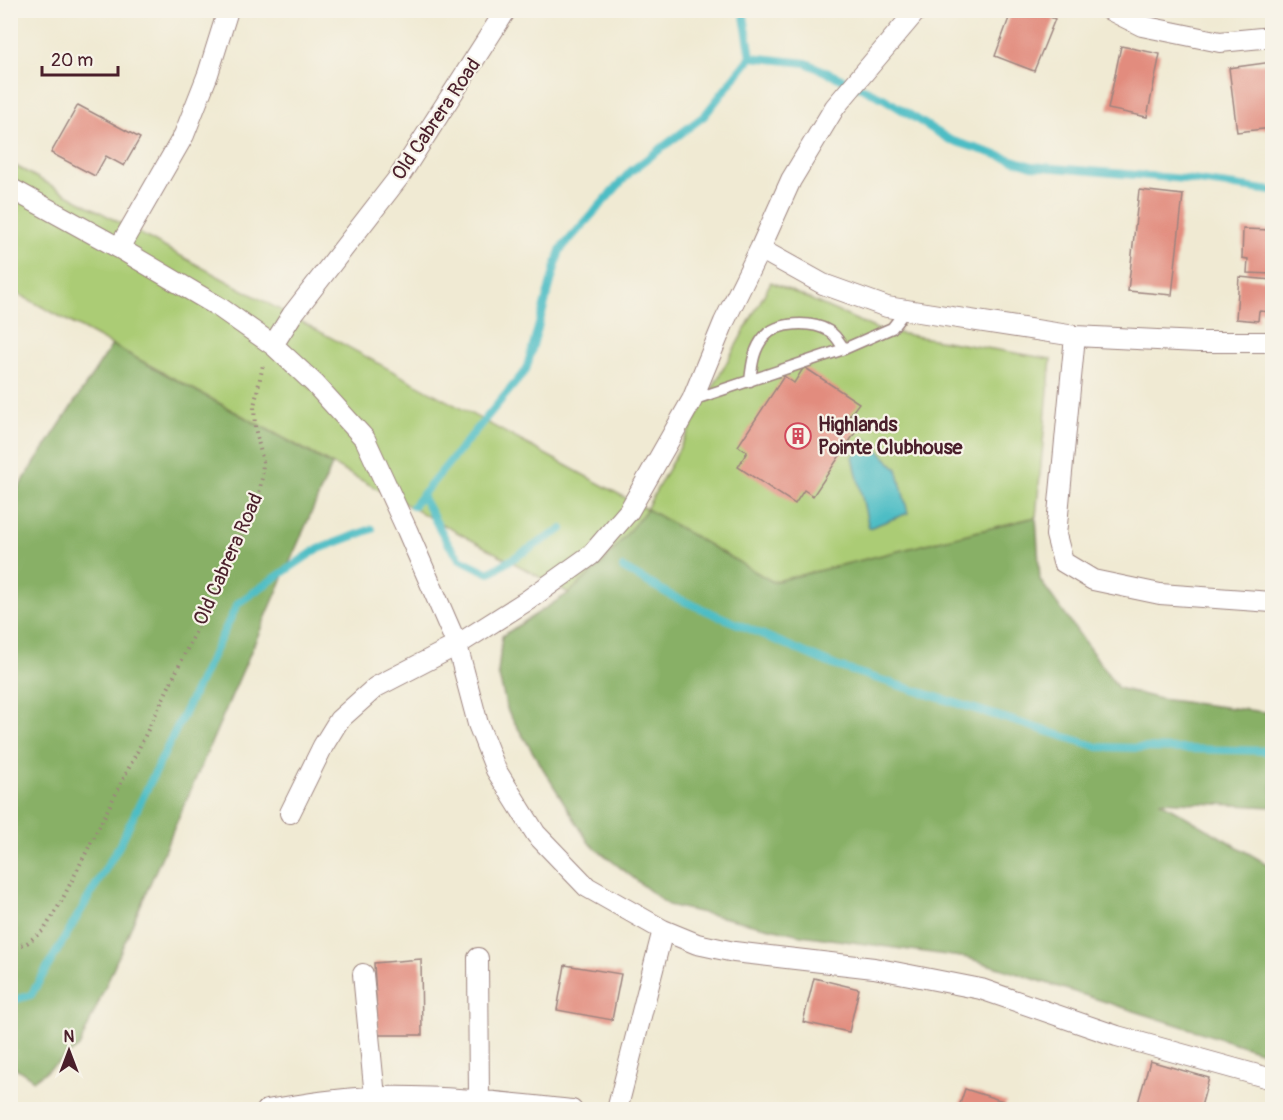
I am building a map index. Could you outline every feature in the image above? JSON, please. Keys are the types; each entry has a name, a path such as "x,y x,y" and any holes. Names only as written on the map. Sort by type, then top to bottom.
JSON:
{"street":[{"path":"119,248 184,135 208,74 228,10"},
{"name":"Old Cabrera Road","path":"273,345 292,315 399,177 506,10"},
{"path":"290,813 323,746 339,720 376,687 457,645 528,600 591,555 628,511 692,400 724,322 791,180 835,107 917,10"},
{"path":"1110,10 1142,26 1220,42 1272,37"},
{"path":"10,188 219,307 273,345 315,384 365,440 457,645 478,724 496,770 536,834 587,887 663,930 697,944 734,952 874,968 981,989 1117,1036 1272,1079"},
{"path":"760,249 823,284 887,307 1075,336 1198,342 1272,342"},
{"path":"1075,336 1056,535 1063,562 1094,580 1160,594 1272,602"},
{"path":"617,1110 663,930"},
{"path":"478,958 479,1099"},
{"path":"363,975 375,1097"},
{"path":"267,1110 375,1097 418,1103 479,1099 533,1108 572,1110"}],"lane":[{"path":"692,400 844,349 892,328 906,310"},
{"path":"750,381 753,356 756,350 765,335 776,329 793,325 812,325 830,331 844,349"}],"path":[{"name":"Old Cabrera Road","path":"10,949 27,943 44,930 61,902 240,540 259,493 262,478 263,462 255,428 254,406 264,361 273,345"}],"green space":[{"path":"10,163 646,509 771,282 879,330 1051,359 1036,517 773,582 647,510 604,562 569,593 11,290"},
{"path":"112,345 332,465 79,1047 34,1080 10,1064 11,499"},
{"path":"647,509 773,582 1036,517 1040,580 1118,688 1160,699 1272,713 1272,807 1159,801 1272,867 1272,1055 968,958 801,935 668,905 589,843 508,712 498,673 502,636 569,593 604,562"}],"water":[{"path":"867,439 897,469 908,513 869,528 853,457"}],"building":[{"path":"1012,10 1033,10 1055,19 1034,71 995,56"},
{"path":"1121,46 1160,54 1147,117 1108,109"},
{"path":"1272,62 1272,128 1237,132 1229,68"},
{"path":"78,105 140,138 124,166 106,156 95,176 51,153"},
{"path":"1139,190 1183,195 1172,295 1128,291"},
{"path":"1243,229 1272,230 1272,274 1247,273 1248,259 1242,258"},
{"path":"1239,277 1272,280 1272,312 1259,311 1258,321 1236,319"},
{"name":"Highlands Pointe Clubhouse","path":"804,367 859,403 847,419 859,427 813,496 804,490 795,504 738,467 747,452 738,446 784,376 794,383"},
{"path":"421,959 422,1035 378,1035 374,963"},
{"path":"565,965 621,974 612,1020 557,1010"},
{"path":"814,978 859,989 849,1032 803,1022"},
{"path":"1150,1061 1209,1078 1200,1110 1136,1110"},
{"path":"965,1089 1006,1102 1003,1110 958,1110"}],"waterway":[{"path":"413,506 526,370 560,250 631,171 704,116 751,57 743,10"},
{"path":"751,57 806,63 883,98 950,140 1032,166 1184,179 1272,191"},
{"path":"422,496 447,542 460,559 489,573 562,529"},
{"path":"10,1001 31,995 119,846 238,603 316,550 372,529"},
{"path":"623,568 672,596 836,666 1098,747 1272,751"}],"place":[{"name":"Highlands Pointe Clubhouse","path":"798,436"}]}
